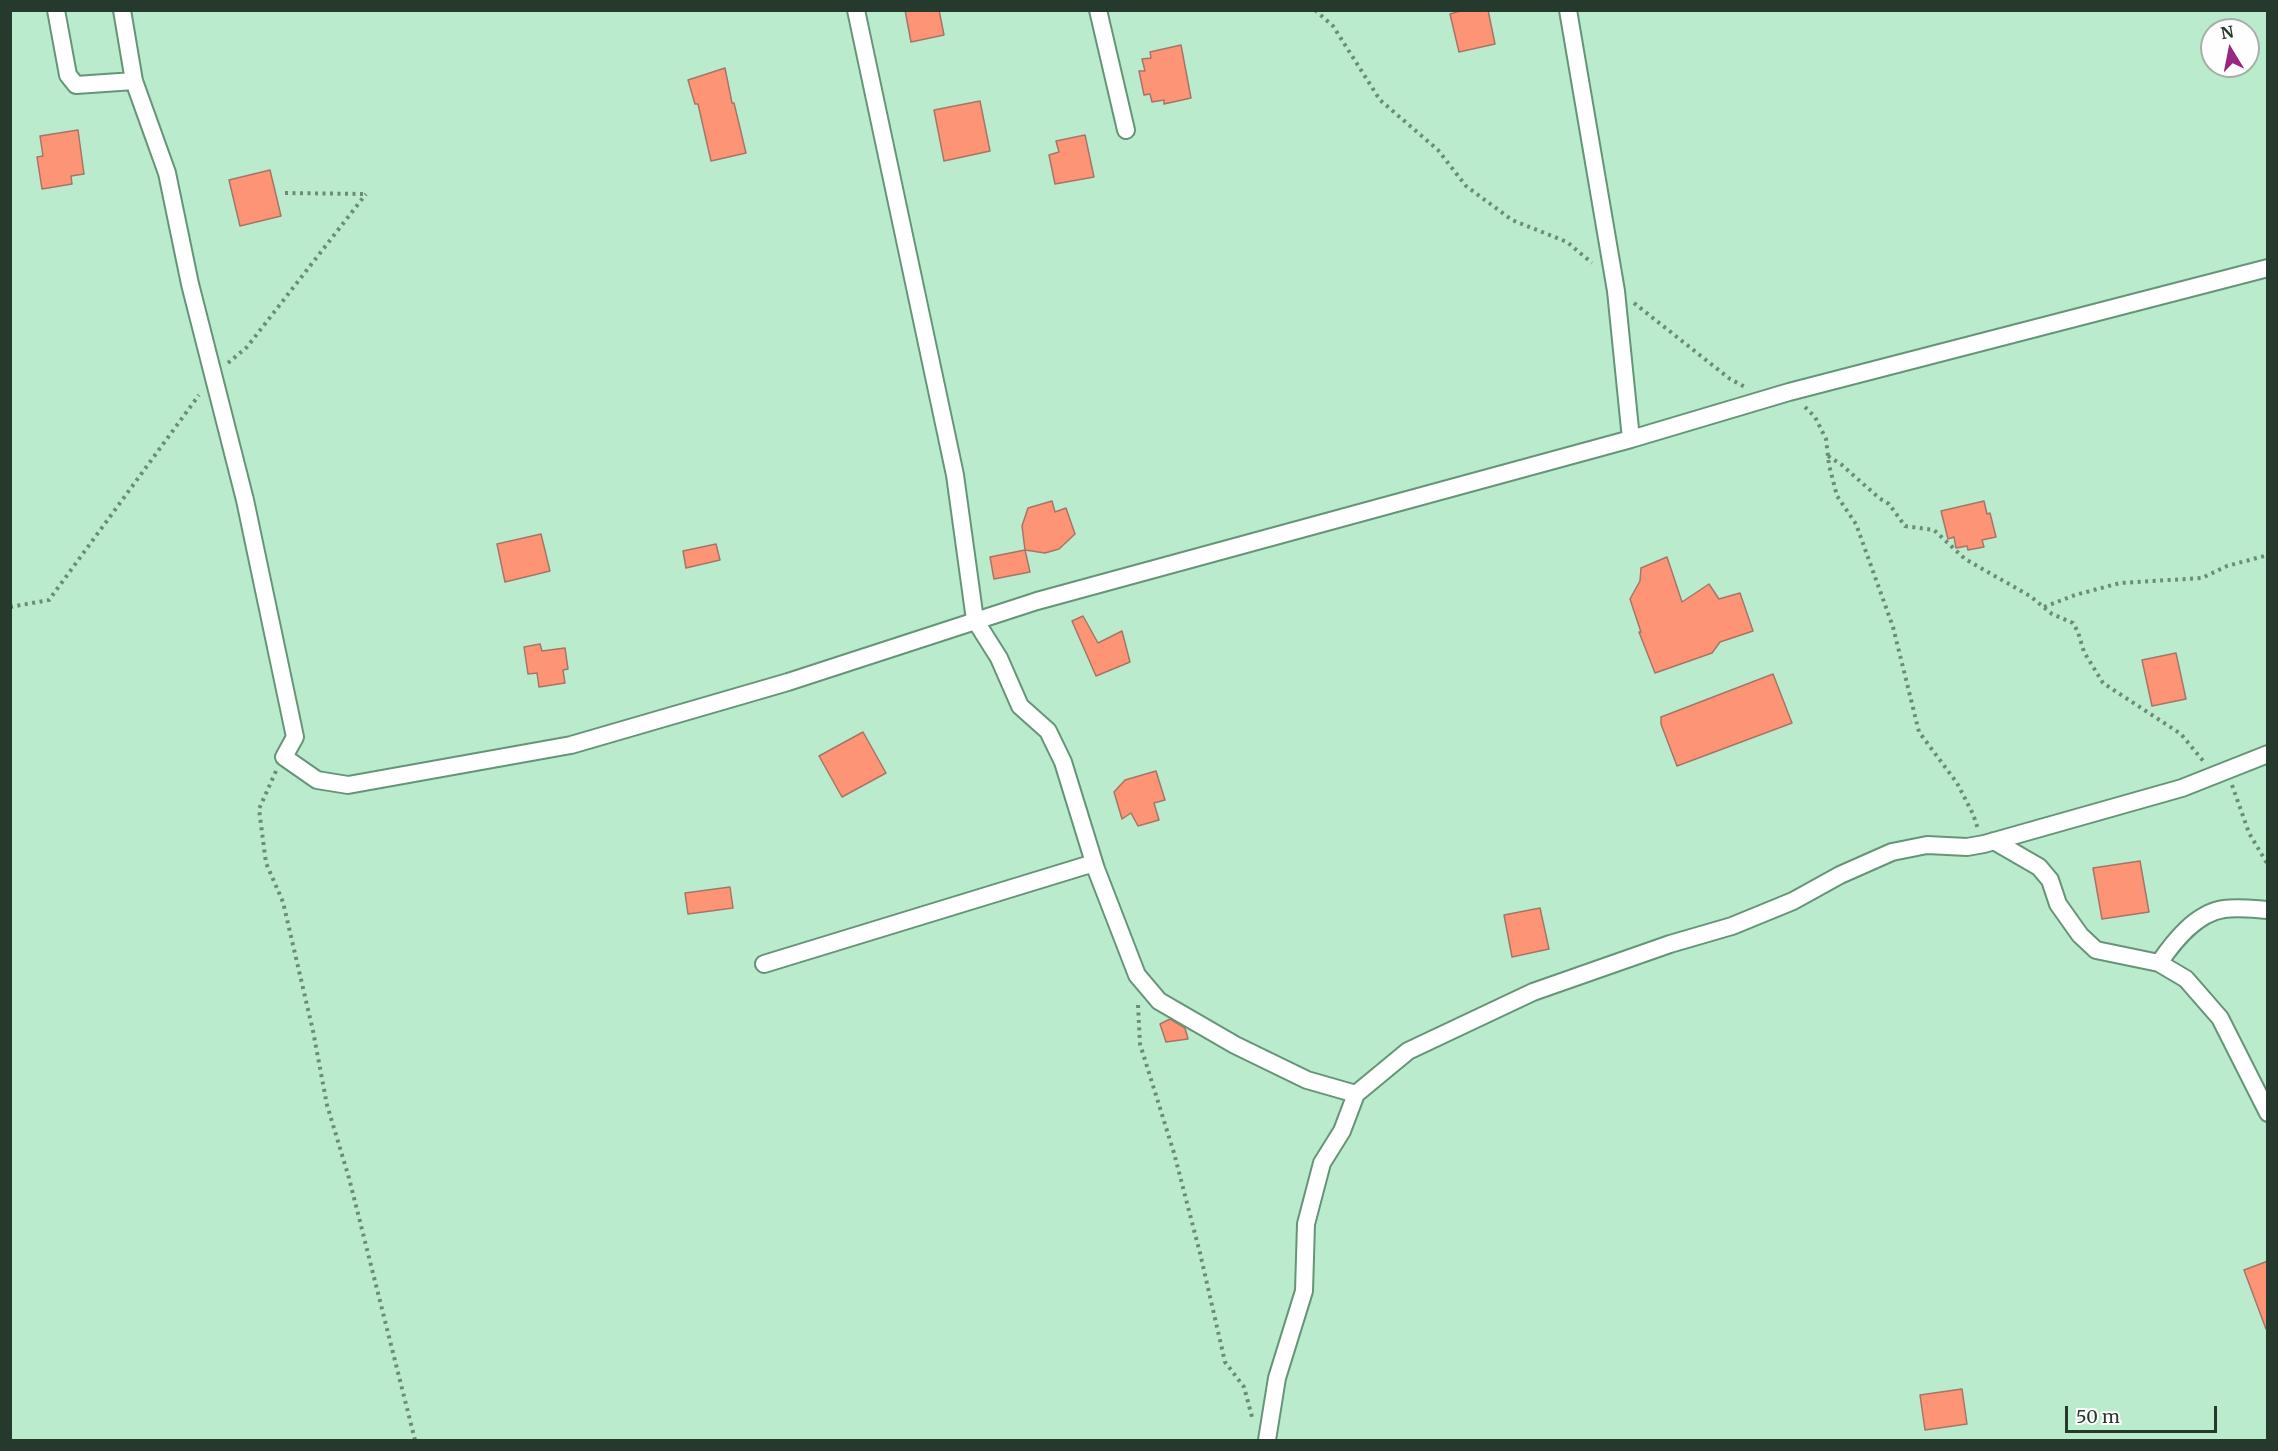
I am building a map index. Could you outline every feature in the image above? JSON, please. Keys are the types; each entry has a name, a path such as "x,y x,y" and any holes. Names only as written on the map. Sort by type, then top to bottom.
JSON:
{"street":[{"path":"56,10 68,75 76,85 134,81"},
{"path":"122,10 134,81 167,173 190,284 245,500 295,737 284,757 317,780 348,785 571,745 788,682 1037,601 1631,439 1789,392 2268,268"},
{"path":"855,10 955,475 975,620 999,658 1020,706 1048,731 1063,762 1094,863 1137,975 1159,1001 1236,1045 1307,1080 1356,1094"},
{"path":"1098,10 1126,130"},
{"path":"1568,10 1616,286 1631,439"},
{"path":"1267,1440 1277,1378 1304,1291 1306,1224 1322,1163 1342,1131 1356,1094 1408,1051 1533,992 1670,944 1732,926 1793,901 1892,852 1927,845 1967,847 1989,843 2182,789 2268,754"},
{"path":"1989,843 2039,867 2050,880 2058,904 2080,935 2096,950 2159,963 2186,979 2220,1018 2268,1113"},
{"path":"764,964 1094,863"},
{"path":"2159,963 2176,938 2201,919 2222,909 2268,910"}],"path":[{"path":"1315,10 1333,26 1380,100 1438,150 1466,186 1512,220 1567,242 1645,311 1730,379 1766,399"},
{"path":"10,607 49,600 214,376 247,347 366,194 285,193"},
{"path":"1789,392 1815,417 1826,439 1837,495 1856,524 1893,627 1919,732 1957,783 1989,843"},
{"path":"1828,456 1889,504 1905,526 1934,530 1965,559 2031,596 2052,614 2073,623 2084,652 2103,683 2181,734 2222,772 2249,833 2268,865"},
{"path":"2044,607 2075,595 2120,583 2202,578 2227,566 2268,555"},
{"path":"284,757 259,809 266,863 283,902 313,1031 327,1105 349,1178 415,1440"},
{"path":"1137,975 1140,1044 1174,1153 1225,1362 1244,1387 1256,1425"}],"building":[{"path":"905,10 939,10 944,35 911,42"},
{"path":"1464,10 1488,10 1495,44 1459,52 1450,14"},
{"path":"1181,45 1191,98 1164,104 1164,100 1152,102 1150,94 1144,95 1139,71 1145,71 1142,59 1151,58 1150,52"},
{"path":"725,68 746,153 711,161 698,104 695,104 688,80"},
{"path":"980,101 990,151 944,161 934,110"},
{"path":"78,130 84,174 71,176 72,184 42,189 37,157 43,156 40,136"},
{"path":"1085,135 1094,177 1055,184 1049,155 1059,152 1056,141"},
{"path":"270,170 281,216 240,226 229,180"},
{"path":"1052,501 1055,512 1066,508 1075,534 1059,549 1045,553 1025,550 1022,526 1028,508"},
{"path":"1984,501 1987,514 1990,513 1996,537 1982,540 1984,547 1968,550 1967,546 1956,548 1954,537 1948,539 1941,511"},
{"path":"541,534 550,571 505,582 497,544"},
{"path":"716,544 720,560 686,568 683,551"},
{"path":"1025,550 1030,572 994,579 990,557"},
{"path":"1667,557 1682,602 1709,584 1719,599 1740,593 1753,631 1720,642 1712,653 1655,673 1639,632 1641,632 1630,599 1640,581 1641,568"},
{"path":"1083,616 1098,643 1122,631 1130,662 1096,676 1072,621"},
{"path":"540,644 542,651 565,648 568,669 563,670 565,683 539,687 537,673 528,674 524,647"},
{"path":"2176,653 2186,699 2152,706 2142,660"},
{"path":"1773,674 1792,723 1677,766 1661,724 1661,717"},
{"path":"863,732 886,773 842,797 819,756"},
{"path":"1156,771 1165,800 1154,803 1159,820 1138,826 1131,813 1122,819 1114,792 1125,780"},
{"path":"2140,861 2149,912 2102,919 2093,868"},
{"path":"730,887 733,908 688,914 685,893"},
{"path":"1540,908 1549,949 1512,957 1504,915"},
{"path":"1170,1019 1185,1028 1188,1039 1166,1042 1160,1024"},
{"path":"2268,1261 2268,1328 2266,1329 2244,1270"},
{"path":"1962,1389 1967,1424 1925,1430 1920,1395"}]}
